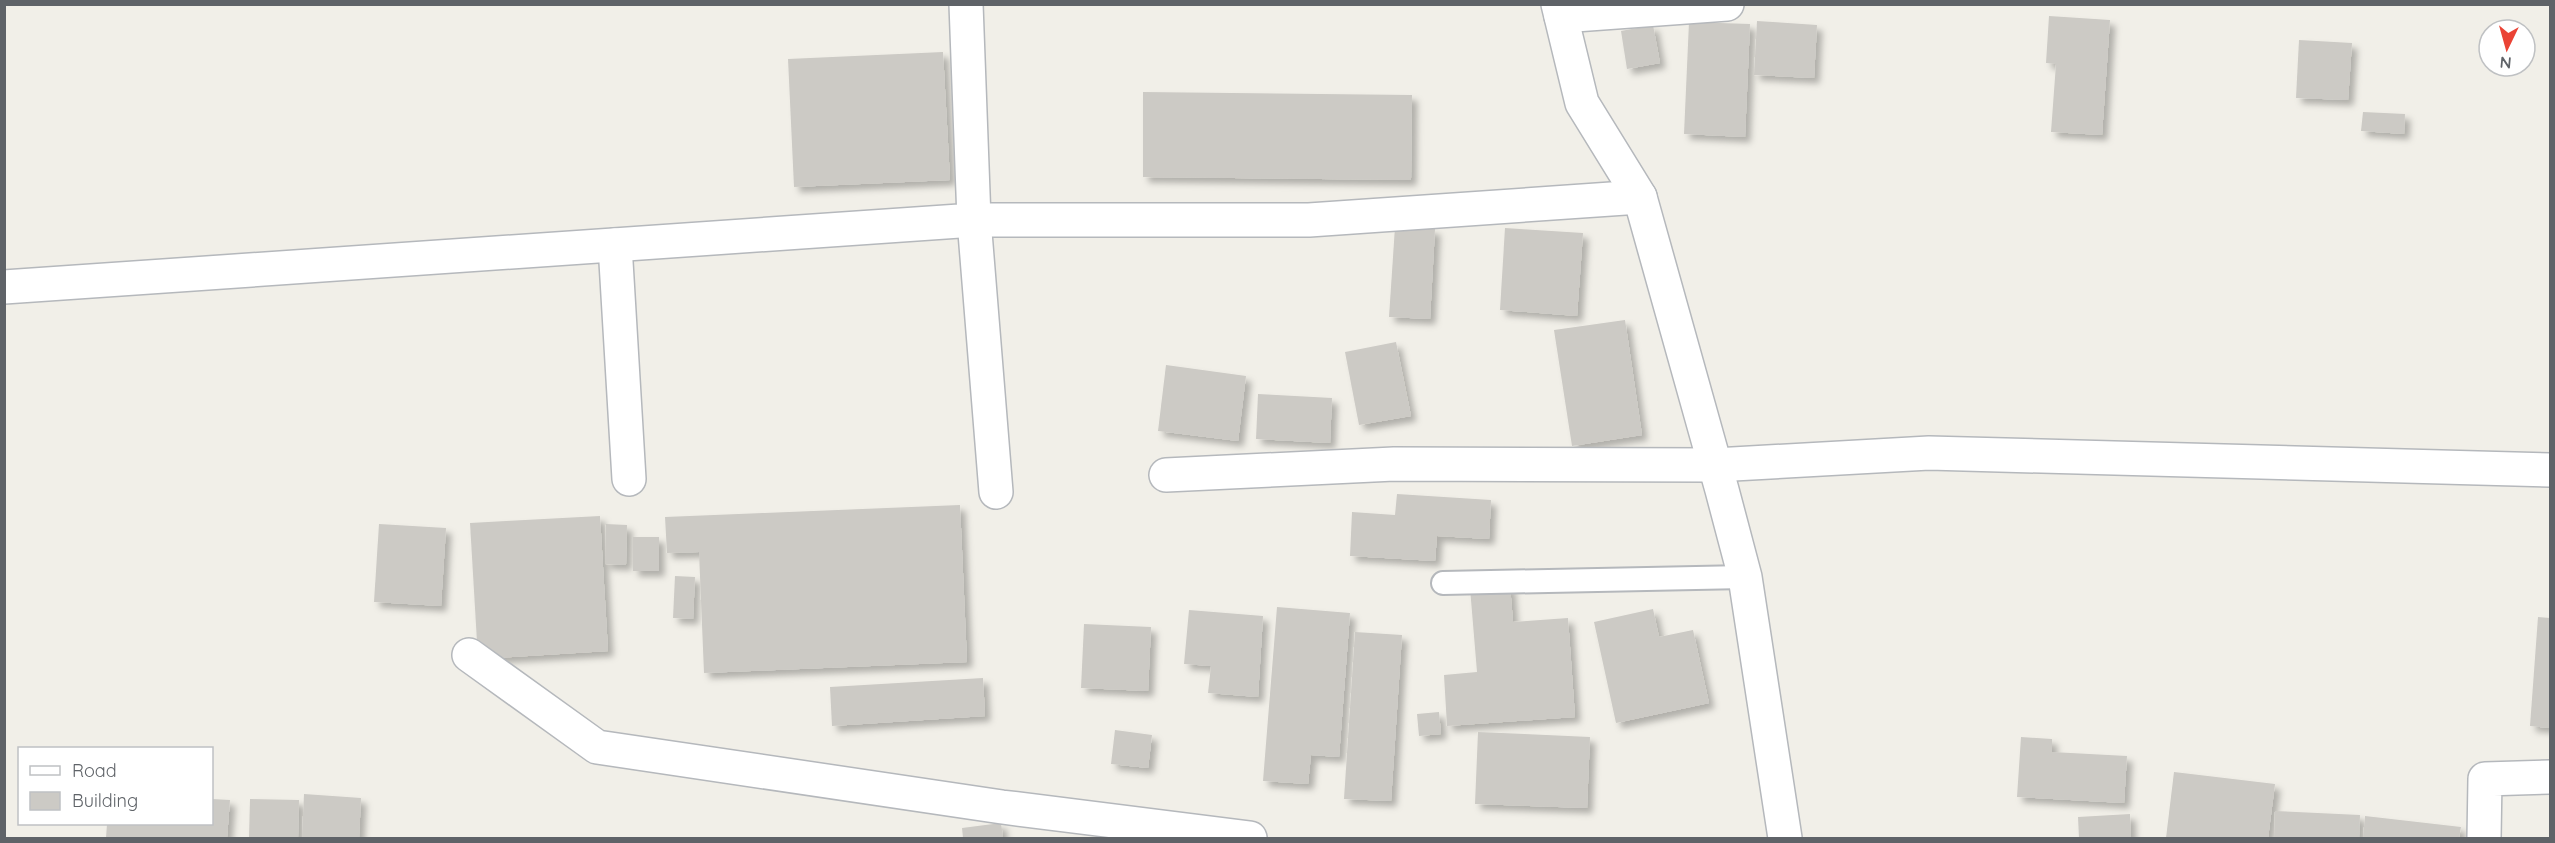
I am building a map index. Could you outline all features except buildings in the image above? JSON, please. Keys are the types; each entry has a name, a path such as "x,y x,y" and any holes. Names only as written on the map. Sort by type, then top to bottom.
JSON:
{"street":[{"path":"966,4 974,220 996,492"},
{"path":"1727,4 1559,10 1582,103 1640,197 1715,465 1745,577 1785,838"},
{"path":"4,287 974,220 1309,220 1640,197"},
{"path":"615,245 629,479"},
{"path":"1166,475 1394,464 1715,465 1929,453 2550,470"},
{"path":"469,655 597,747 1002,807 1250,838"},
{"path":"2484,838 2485,779 2550,777"}],"lane":[{"path":"1443,582 1745,577"}]}
